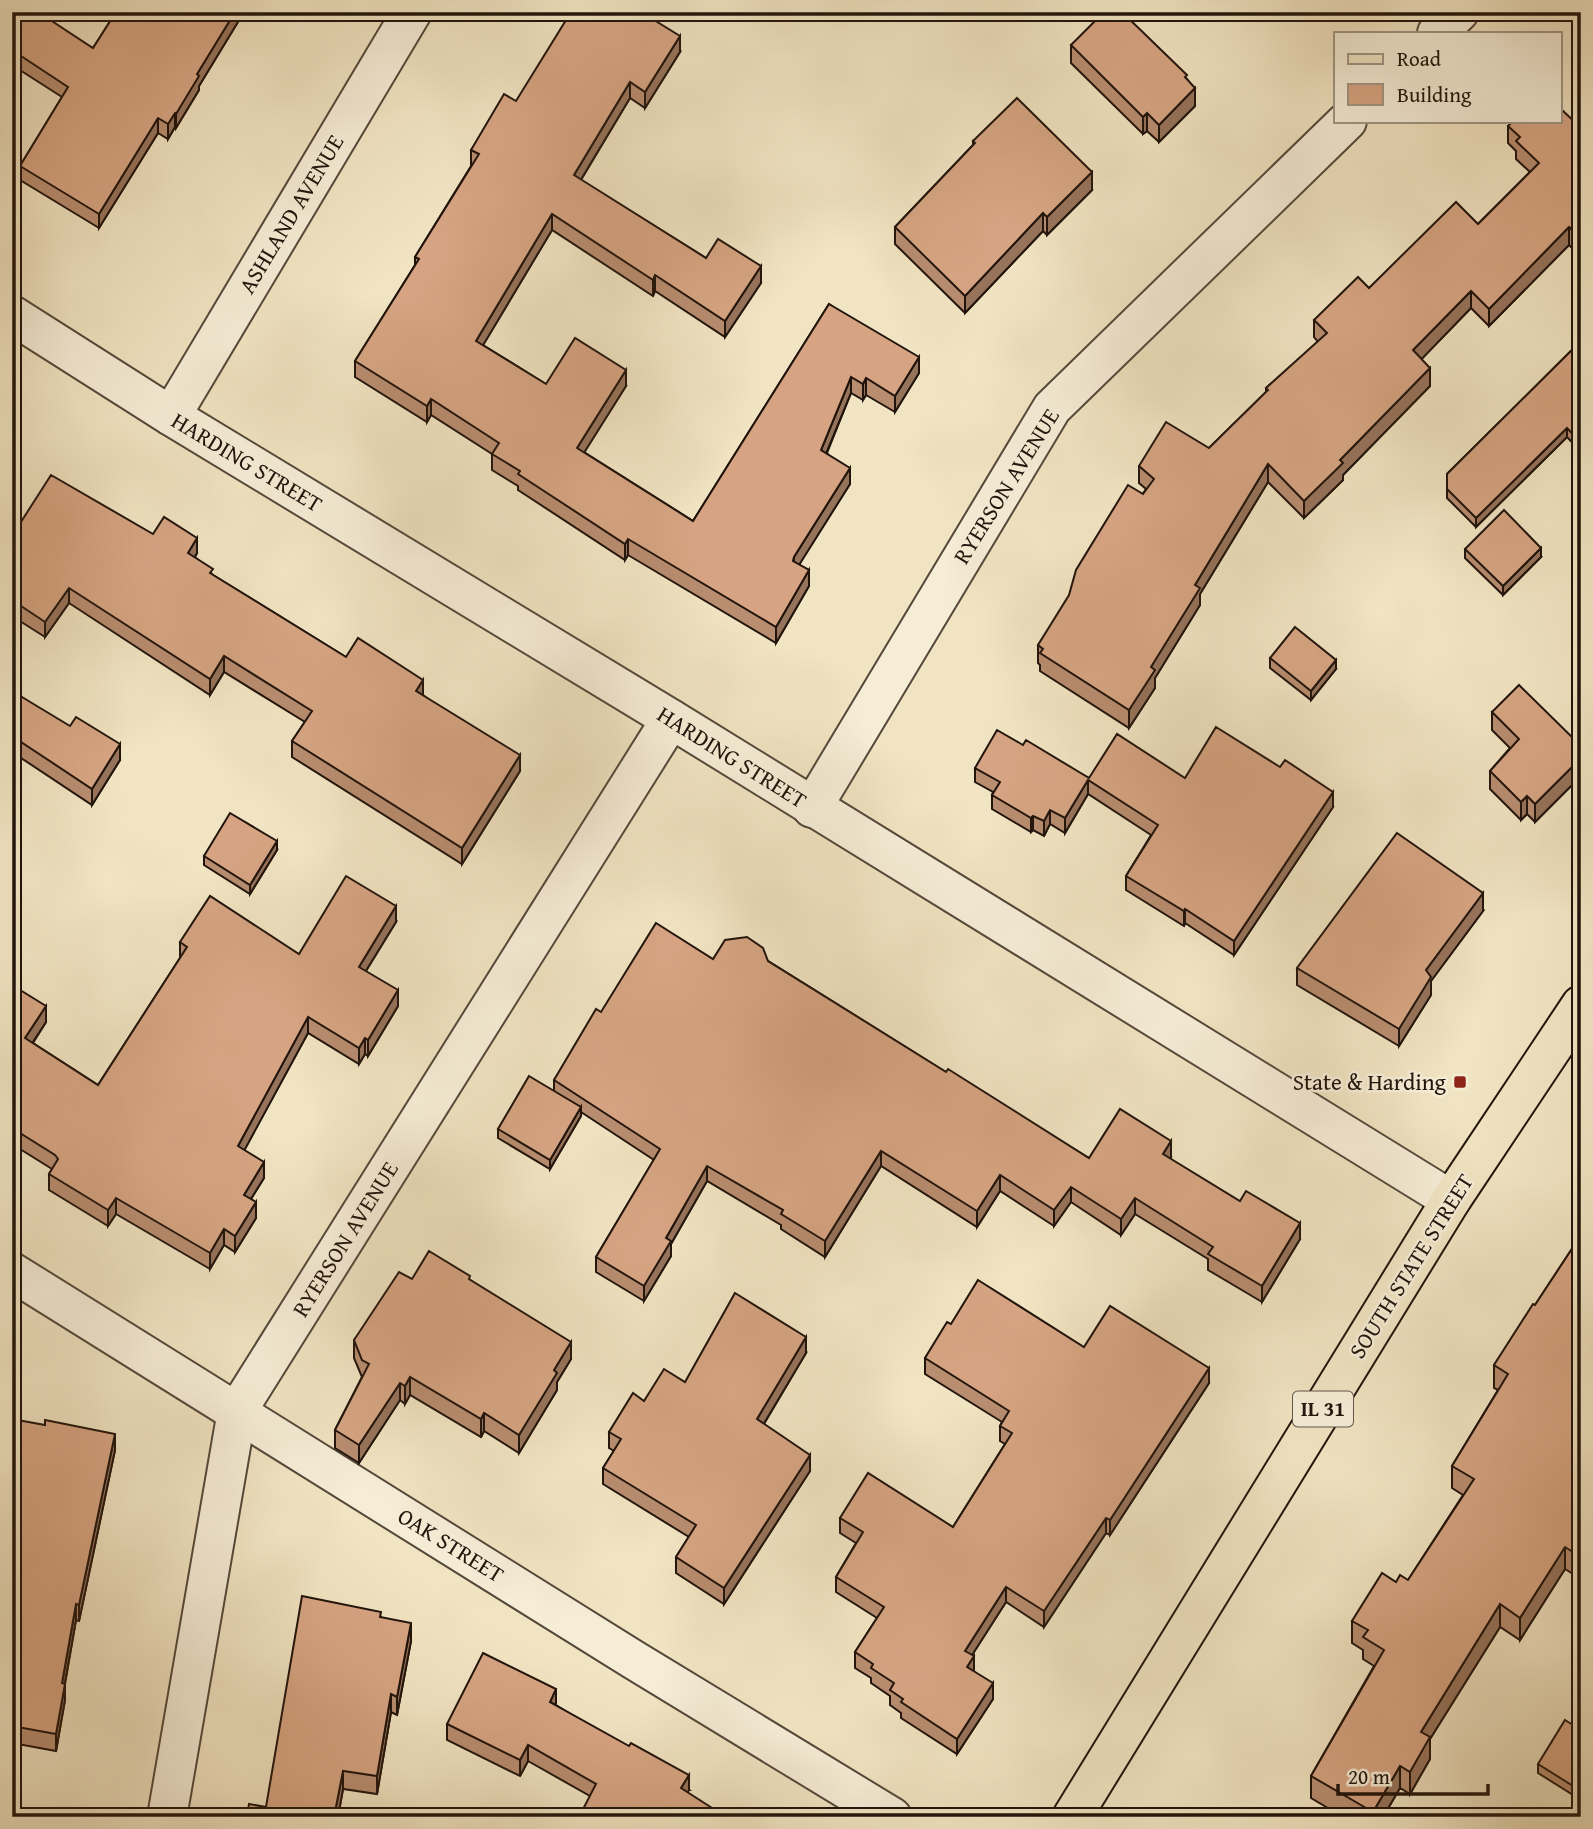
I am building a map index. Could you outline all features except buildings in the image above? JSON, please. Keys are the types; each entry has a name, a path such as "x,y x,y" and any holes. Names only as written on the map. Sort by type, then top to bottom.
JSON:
{"main road":[{"name":"SOUTH STATE STREET","path":"1072,1817 1451,1199 1581,1005"}],"street":[{"name":"ASHLAND AVENUE","path":"171,416 412,12"},
{"path":"1438,32 1459,12"},
{"name":"RYERSON AVENUE","path":"812,807 1052,408 1346,122"},
{"name":"HARDING STREET","path":"12,314 171,416 671,719 1451,1199"},
{"name":"RYERSON AVENUE","path":"167,1817 237,1411 671,719"},
{"name":"OAK STREET","path":"12,1272 634,1660 892,1817"}],"place":[{"name":"State & Harding","path":"1460,1082"}]}
